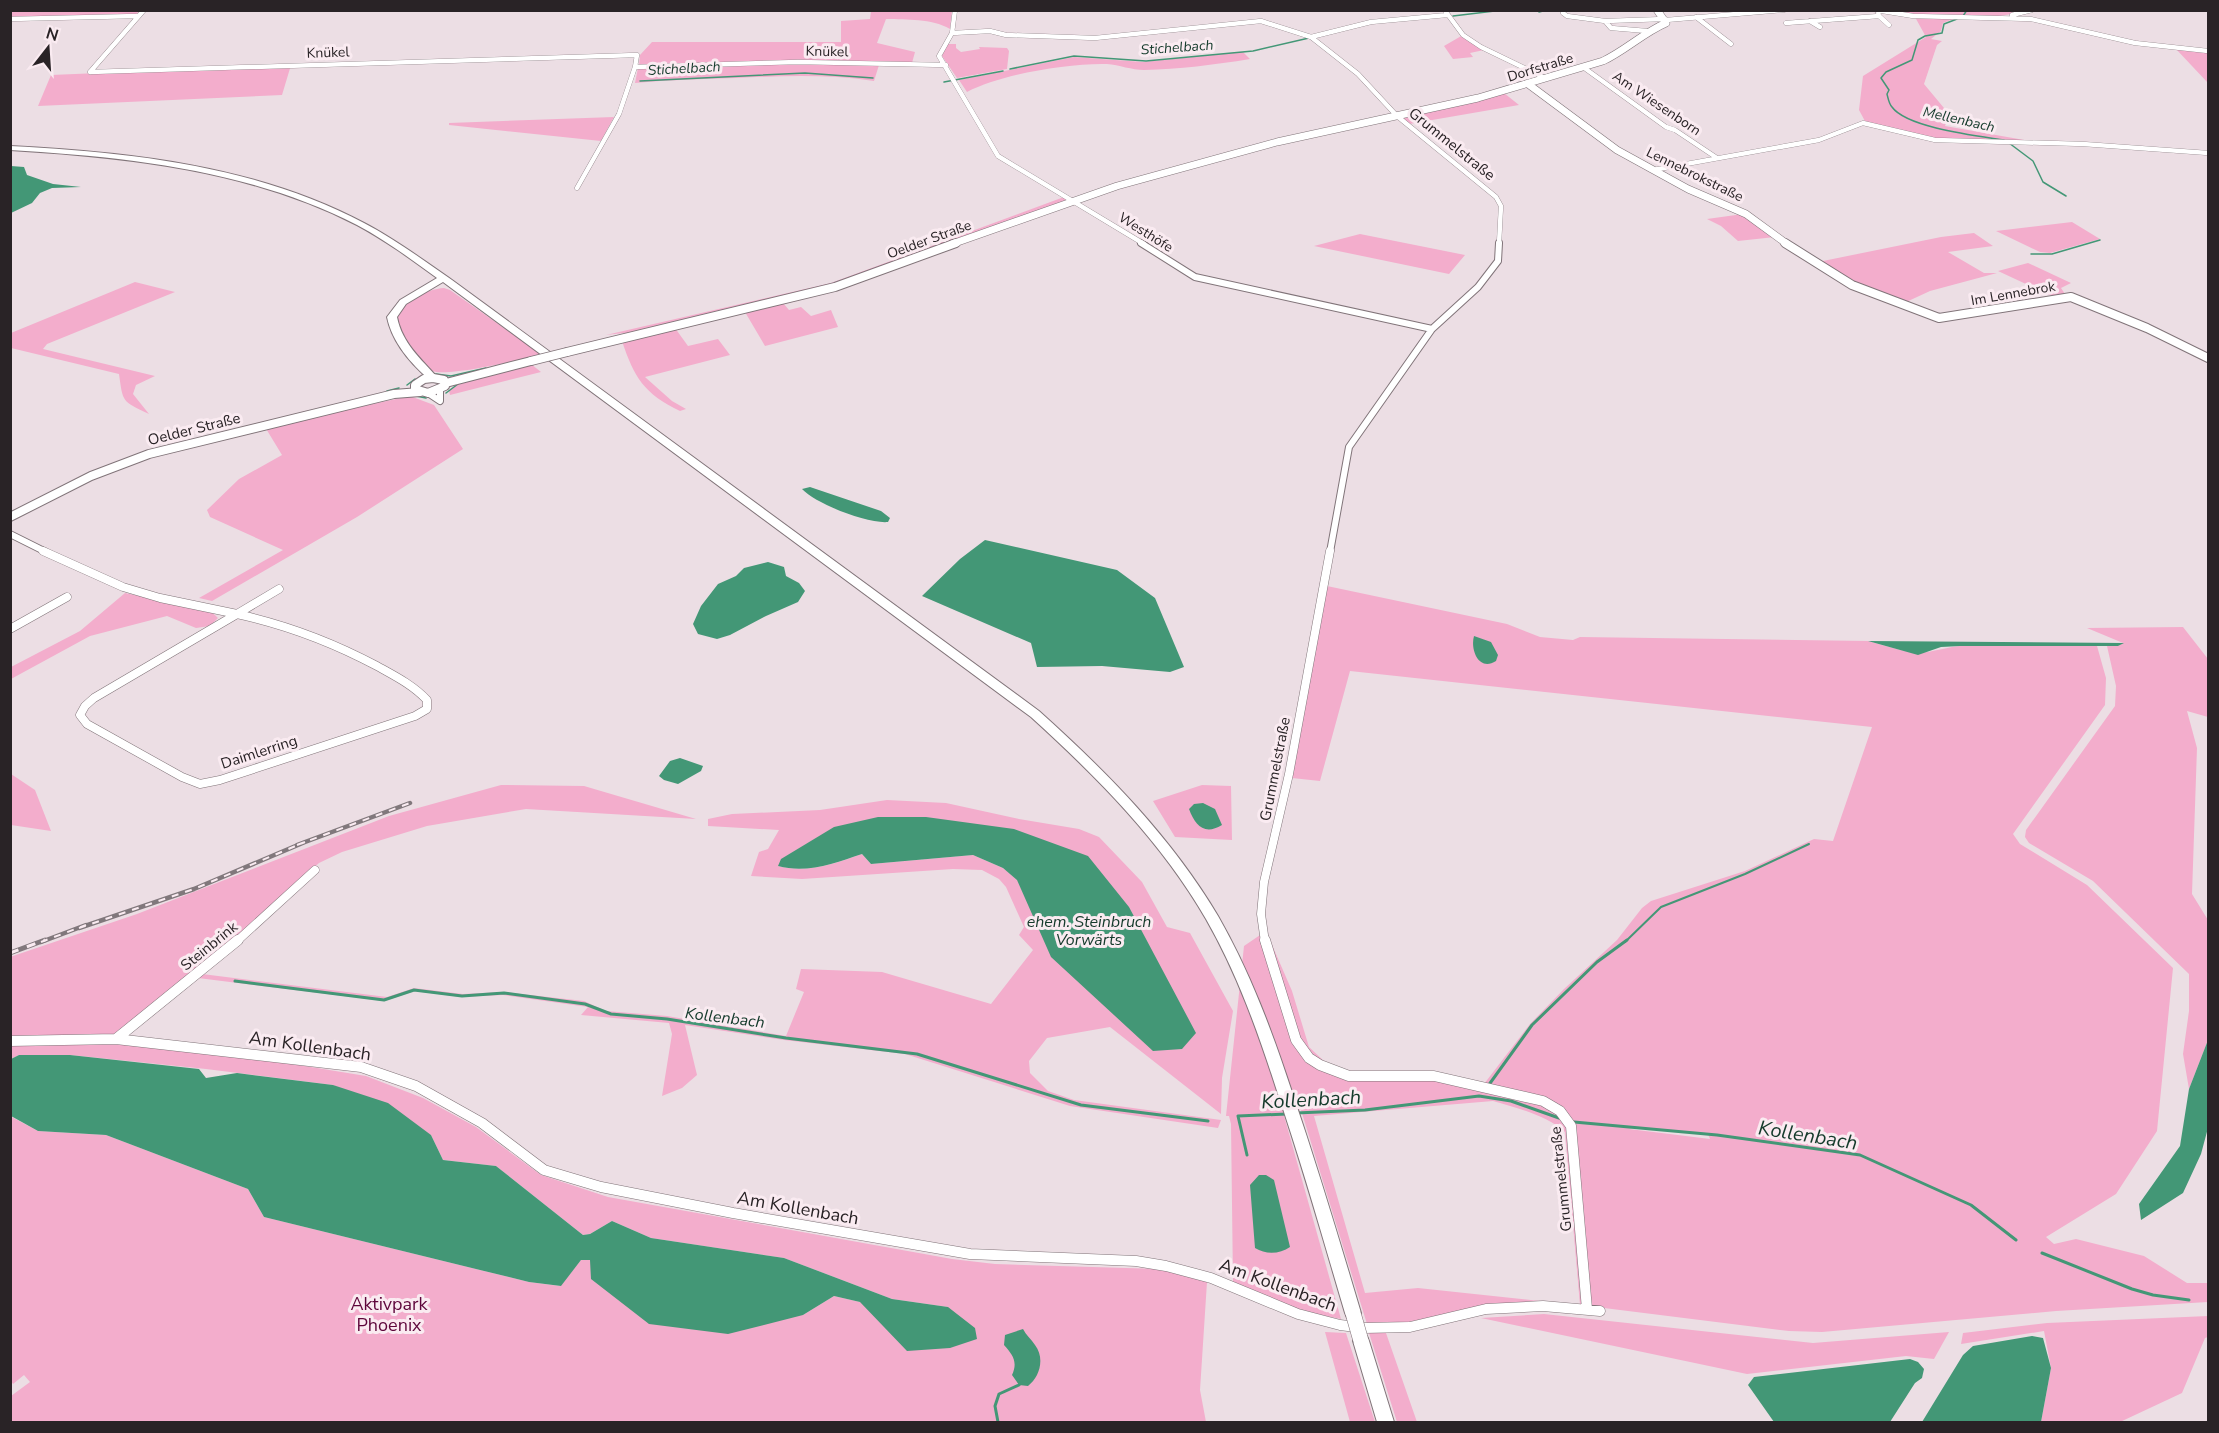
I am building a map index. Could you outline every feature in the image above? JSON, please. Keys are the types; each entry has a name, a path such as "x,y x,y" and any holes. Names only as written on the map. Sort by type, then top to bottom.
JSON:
{"main road":[{"path":"10,148 87,152 187,167 264,185 306,199 351,219 398,246 446,280 858,582 1035,714 1078,753 1138,813 1200,898 1230,951 1265,1035 1288,1101 1386,1422"},
{"path":"440,382 419,367 392,322 393,312 409,297 446,280"},
{"path":"419,367 421,387"}],"street":[{"name":"Knükel","path":"144,10 90,72 637,55 635,67 798,62 946,65"},
{"path":"946,65 939,56 952,33 955,10"},
{"path":"1657,10 1666,20"},
{"path":"1563,13 1568,16 1605,21 1634,21 1784,10"},
{"path":"2009,18 2032,10"},
{"path":"1311,37 1371,22 1446,13 1463,35 1481,47 1545,78"},
{"path":"1878,13 1889,25"},
{"path":"1785,23 1878,13 2009,18 2052,23 2135,43 2208,51"},
{"path":"10,19 138,16"},
{"path":"1696,17 1731,44"},
{"path":"1843,18 1852,23"},
{"name":"Dorfstraße","path":"1397,116 1478,98 1613,57 1645,31 1664,24 1666,20"},
{"path":"952,33 990,31 1006,35 1095,38 1261,21 1311,37 1358,74 1397,116"},
{"path":"1605,21 1611,28 1645,31"},
{"path":"1634,21 1645,31"},
{"path":"1810,21 1820,27"},
{"name":"Westhöfe","path":"946,65 998,156 1074,200 1195,277 1432,329"},
{"path":"577,188 615,123 631,85 635,67"},
{"name":"Am Wiesenborn","path":"1583,67 1666,127 1675,130 1717,158"},
{"name":"Lennebrokstraße","path":"1528,84 1617,150 1688,189 1746,214 1796,251 1852,285"},
{"name":"Oelder Straße","path":"440,382 836,287 1074,200 1277,142 1397,116"},
{"name":"Grummelstraße","path":"1397,116 1496,198 1501,206 1498,261 1478,287 1432,329 1349,447 1289,774 1264,882 1262,928 1296,1040 1309,1058 1320,1065 1348,1076 1434,1076 1450,1079 1544,1101 1567,1117 1571,1126 1587,1309"},
{"path":"1653,170 1819,140 1863,123 1935,140 2083,144 2208,153"},
{"name":"Im Lennebrok","path":"1852,285 1939,318 2071,297 2136,323 2208,358"},
{"path":"421,387 440,382"},
{"path":"421,387 440,382"},
{"name":"Oelder Straße","path":"10,517 91,476 149,454 421,387"},
{"name":"Daimlerring","path":"10,534 122,586 237,614 277,623 320,638 416,688 427,700 427,709 404,719 220,780 200,784 182,777 87,724 80,715 85,706 94,698 237,614 279,589"},
{"path":"10,629 67,597"},
{"name":"Steinbrink","path":"116,1039 258,924 315,870"},
{"name":"Am Kollenbach","path":"10,1041 116,1039 361,1067 416,1086 482,1123 544,1170 601,1187 733,1213 970,1254 1136,1261 1166,1266 1211,1278 1298,1314 1340,1325 1364,1328 1410,1327 1497,1308 1543,1305 1600,1311"}],"green space":[{"path":"10,11 140,11 131,18 11,20"},
{"path":"871,11 952,11 950,29 927,21 886,19 877,43 915,52 912,63 639,66 640,55 652,42 841,42 841,21 870,19"},
{"path":"1890,11 2027,11 1976,18 1958,18"},
{"path":"1915,17 1956,18 1943,23 1941,31 1931,39 1942,41 1937,45 1924,84 1949,114 1945,126 2036,142 1942,140 1866,123 1859,110 1863,76 1926,37"},
{"path":"1463,35 1484,50 1470,53 1473,57 1453,59 1444,46"},
{"path":"947,44 956,44 956,48 961,52 980,49 979,47 1007,48 1009,51 1007,69 957,78 942,56"},
{"path":"2176,49 2208,52 2208,83"},
{"path":"1243,52 1250,59 1183,68 1139,70 1107,64 1091,64 1055,68 1016,75 967,92 959,80 1074,57 1143,62"},
{"path":"797,63 879,65 874,81 822,76 787,76 635,83 638,68"},
{"path":"291,65 282,95 38,106 51,75"},
{"path":"1504,93 1519,105 1409,124 1400,117"},
{"path":"614,117 601,141 449,125 449,123"},
{"path":"1064,197 1067,201 836,285 626,336 624,333 606,335 831,283"},
{"path":"1743,214 1775,237 1738,241 1721,226 1707,219"},
{"path":"2072,222 2100,239 2050,253 2040,252 1996,231"},
{"path":"1974,233 1993,246 1948,252 1984,273 1997,273 1930,291 1904,303 1864,288 1818,262 1941,237"},
{"path":"1360,234 1465,255 1449,274 1314,246"},
{"path":"2028,263 2071,283 2061,288 2065,294 2052,296 1998,271"},
{"path":"135,282 175,292 47,344 43,349 155,376 136,385 133,394 149,414 125,400 119,374 11,348 11,333"},
{"path":"444,288 541,354 453,372 432,371 427,368 417,357 396,323 397,316 400,309 413,298"},
{"path":"783,303 789,310 801,307 811,316 831,310 838,327 765,346 745,312"},
{"path":"675,328 688,346 718,339 730,355 645,377 672,401 686,409 680,411 657,398 642,383 631,365 622,341"},
{"path":"531,364 541,372 450,395 449,391 456,385"},
{"path":"410,396 434,405 463,449 357,517 212,601 199,598 283,550 210,517 207,510 239,479 282,455 265,427"},
{"path":"1327,586 1507,624 1540,637 1573,640 1580,637 1868,641 1912,652 1928,652 1960,646 2097,646 2106,678 2105,705 2013,834 2020,844 2087,885 2173,968 2157,1131 2116,1194 2046,1237 2054,1244 2076,1239 2144,1256 2187,1283 2208,1283 2208,1302 2056,1311 1822,1332 1789,1331 1580,1305 1565,1132 1540,1117 1493,1101 1314,1116 1365,1293 1418,1288 1540,1301 1482,1306 1404,1323 1367,1324 1301,1110 1283,1112 1341,1319 1300,1311 1233,1282 1231,1124 1229,1116 1226,1116 1244,946 1266,931 1292,991 1309,1047 1325,1062 1352,1073 1484,1084 1530,1024 1617,940 1642,908 1651,901 1745,871 1814,839 1833,841 1872,727 1350,671 1320,781 1292,778","holes":["1637,1127 1708,1134 1710,1139 1629,1129"]},
{"path":"125,593 211,611 218,618 210,626 196,628 167,616 90,636 11,679 11,667 80,631"},
{"path":"2183,627 2208,659 2208,717 2187,711 2197,748 2192,894 2208,920 2208,1040 2189,1089 2183,1054 2189,1011 2189,974 2093,881 2029,843 2025,837 2026,830 2115,706 2116,686 2107,646 2118,646 2123,643 2087,628"},
{"path":"11,774 35,790 51,831 11,825"},
{"path":"501,785 584,786 696,819 526,809 427,826 342,852 319,863 239,935 113,1039 87,1035 11,1037 10,957 137,914 389,816"},
{"path":"1202,785 1231,786 1232,840 1175,837 1153,801"},
{"path":"887,800 946,803 1079,829 1099,837 1142,882 1167,927 1190,933 1233,1011 1222,1078 1221,1114 1110,1027 1047,1038 1029,1061 1030,1073 1048,1091 1074,1100 1221,1120 1218,1128 1070,1106 905,1054 784,1040 685,1025 697,1075 682,1088 662,1096 672,1034 669,1023 581,1015 588,1007 503,995 461,997 414,991 384,1001 198,978 202,974 387,997 414,988 463,994 503,992 584,1001 606,1011 667,1016 786,1036 804,992 796,989 801,969 882,972 991,1004 1033,950 1019,935 1024,927 1006,887 999,879 982,870 953,869 802,879 751,876 759,852 768,849 779,830 708,826 708,819 732,814 820,810","holes":["1014,829 1052,957 1017,879 1003,868 973,855 871,864 862,854 832,864 810,868 778,866"]},
{"name":"Aktivpark Phoenix","path":"11,1043 125,1044 274,1061 366,1076 423,1098 476,1127 541,1175 608,1197 952,1259 995,1264 1160,1269 1207,1282 1200,1390 1206,1422 11,1422 11,1396 30,1382 24,1375 13,1384 11,1381 10,1116 38,1131 106,1135 248,1189 264,1217 529,1282 560,1286 581,1260 590,1260 803,1315 834,1296 860,1302 948,1307 892,1299 784,1258 651,1238 612,1221 590,1234 583,1235 496,1166 443,1160 431,1135 333,1085 70,1055 19,1055 11,1059"},
{"path":"1544,1314 1813,1343 1949,1332 1934,1359 1906,1356 1747,1374 1481,1318"},
{"path":"2208,1316 2208,1337 2205,1338 2182,1393 2120,1422 2041,1422 2051,1368 2044,1331 1961,1344 1963,1333 2047,1323"},
{"path":"1325,1332 1346,1333 1375,1422 1350,1422"},
{"path":"1369,1333 1386,1333 1417,1422 1397,1422"}],"water":[{"path":"11,166 24,167 27,175 53,184 81,187 52,188 40,193 32,203 11,213"},
{"path":"810,487 881,511 890,518 888,522 879,522 843,512 819,501 802,489"},
{"path":"985,540 1117,570 1155,598 1184,667 1170,672 1102,666 1037,667 1031,643 922,596 960,559"},
{"path":"768,562 784,567 786,576 799,583 805,591 798,602 730,635 717,639 698,634 693,624 701,606 718,584 736,576 744,568"},
{"path":"1474,636 1491,642 1498,655 1496,661 1485,664 1477,658 1473,647"},
{"path":"1868,641 2124,643 2118,646 1941,647 1918,655"},
{"path":"680,758 703,766 701,771 678,784 659,776 670,761"},
{"path":"1203,803 1215,809 1222,825 1205,829 1197,824 1189,809 1194,804"},
{"name":"ehem. Steinbruch Vorwärts","path":"878,817 926,817 1014,829 1088,856 1129,907 1196,1033 1182,1049 1153,1051 1051,957 1017,880 1003,868 973,855 871,864 862,854 810,868 778,866 781,859 834,827"},
{"path":"2208,1040 2208,1128 2201,1154 2183,1193 2141,1220 2139,1204 2180,1146 2189,1089"},
{"path":"19,1055 70,1055 199,1069 206,1078 237,1073 333,1085 388,1103 431,1135 443,1160 496,1166 583,1235 590,1234 612,1221 651,1238 784,1258 892,1299 948,1307 975,1328 977,1339 950,1348 907,1351 860,1302 834,1296 803,1315 728,1334 649,1324 591,1279 590,1260 581,1260 561,1286 529,1282 264,1217 248,1189 106,1135 38,1131 11,1116 11,1059"},
{"path":"1259,1175 1266,1175 1274,1180 1290,1247 1282,1251 1268,1253 1255,1248 1250,1185"},
{"path":"1023,1329 1040,1356 1040,1367 1036,1378 1028,1386 1019,1385 1012,1375 1015,1366 1014,1359 1004,1345 1005,1335"},
{"path":"2032,1336 2043,1338 2051,1368 2041,1422 1922,1422 1963,1355 1973,1346"},
{"path":"1910,1359 1918,1362 1924,1369 1922,1378 1915,1383 1890,1422 1774,1422 1748,1385 1754,1377"}],"waterway":[{"name":"Stichelbach","path":"1453,16 1503,10"},
{"path":"1536,10 1539,12 1547,10"},
{"name":"Mellenbach","path":"1963,16 1967,10"},
{"name":"Mellenbach","path":"1957,19 1944,24 1942,33 1925,36 1918,40 1912,60 1886,72 1881,78 1889,90 1887,94 1889,103 1900,114 1927,126 2004,140"},
{"name":"Stichelbach","path":"1010,69 1074,56 1146,61 1253,51 1309,38"},
{"name":"Stichelbach","path":"944,82 1003,71"},
{"name":"Stichelbach","path":"640,81 805,73 873,78"},
{"name":"Mellenbach","path":"2009,143 2033,161 2043,182 2066,196"},
{"name":"Mellenbach","path":"2031,254 2052,254 2100,240"},
{"path":"436,374 451,376 486,368"},
{"path":"407,385 415,379"},
{"path":"446,393 458,384"},
{"path":"387,391 399,388"},
{"path":"416,396 426,398"},
{"path":"1625,942 1661,907 1745,874 1809,844"},
{"path":"1488,1086 1532,1025 1597,962 1627,940"},
{"name":"Kollenbach","path":"235,981 384,1000 414,990 462,996 504,993 585,1004 611,1014 667,1019 786,1038 917,1054 1081,1105 1208,1121"},
{"name":"Kollenbach","path":"1296,1113 1365,1110 1479,1096 1511,1101 1559,1118"},
{"name":"Kollenbach","path":"1247,1155 1238,1116 1287,1114"},
{"name":"Kollenbach","path":"1574,1122 1717,1135 1860,1155 1971,1205 2016,1240"},
{"name":"Kollenbach","path":"2042,1253 2132,1289 2153,1295 2189,1300"},
{"path":"998,1422 995,1406 999,1394 1019,1385"}],"railway":[{"path":"304,842 410,803"},
{"path":"79,928 194,889 304,842"},
{"path":"297,845 304,842"},
{"path":"41,942 86,925"},
{"path":"10,953 45,940"}]}
